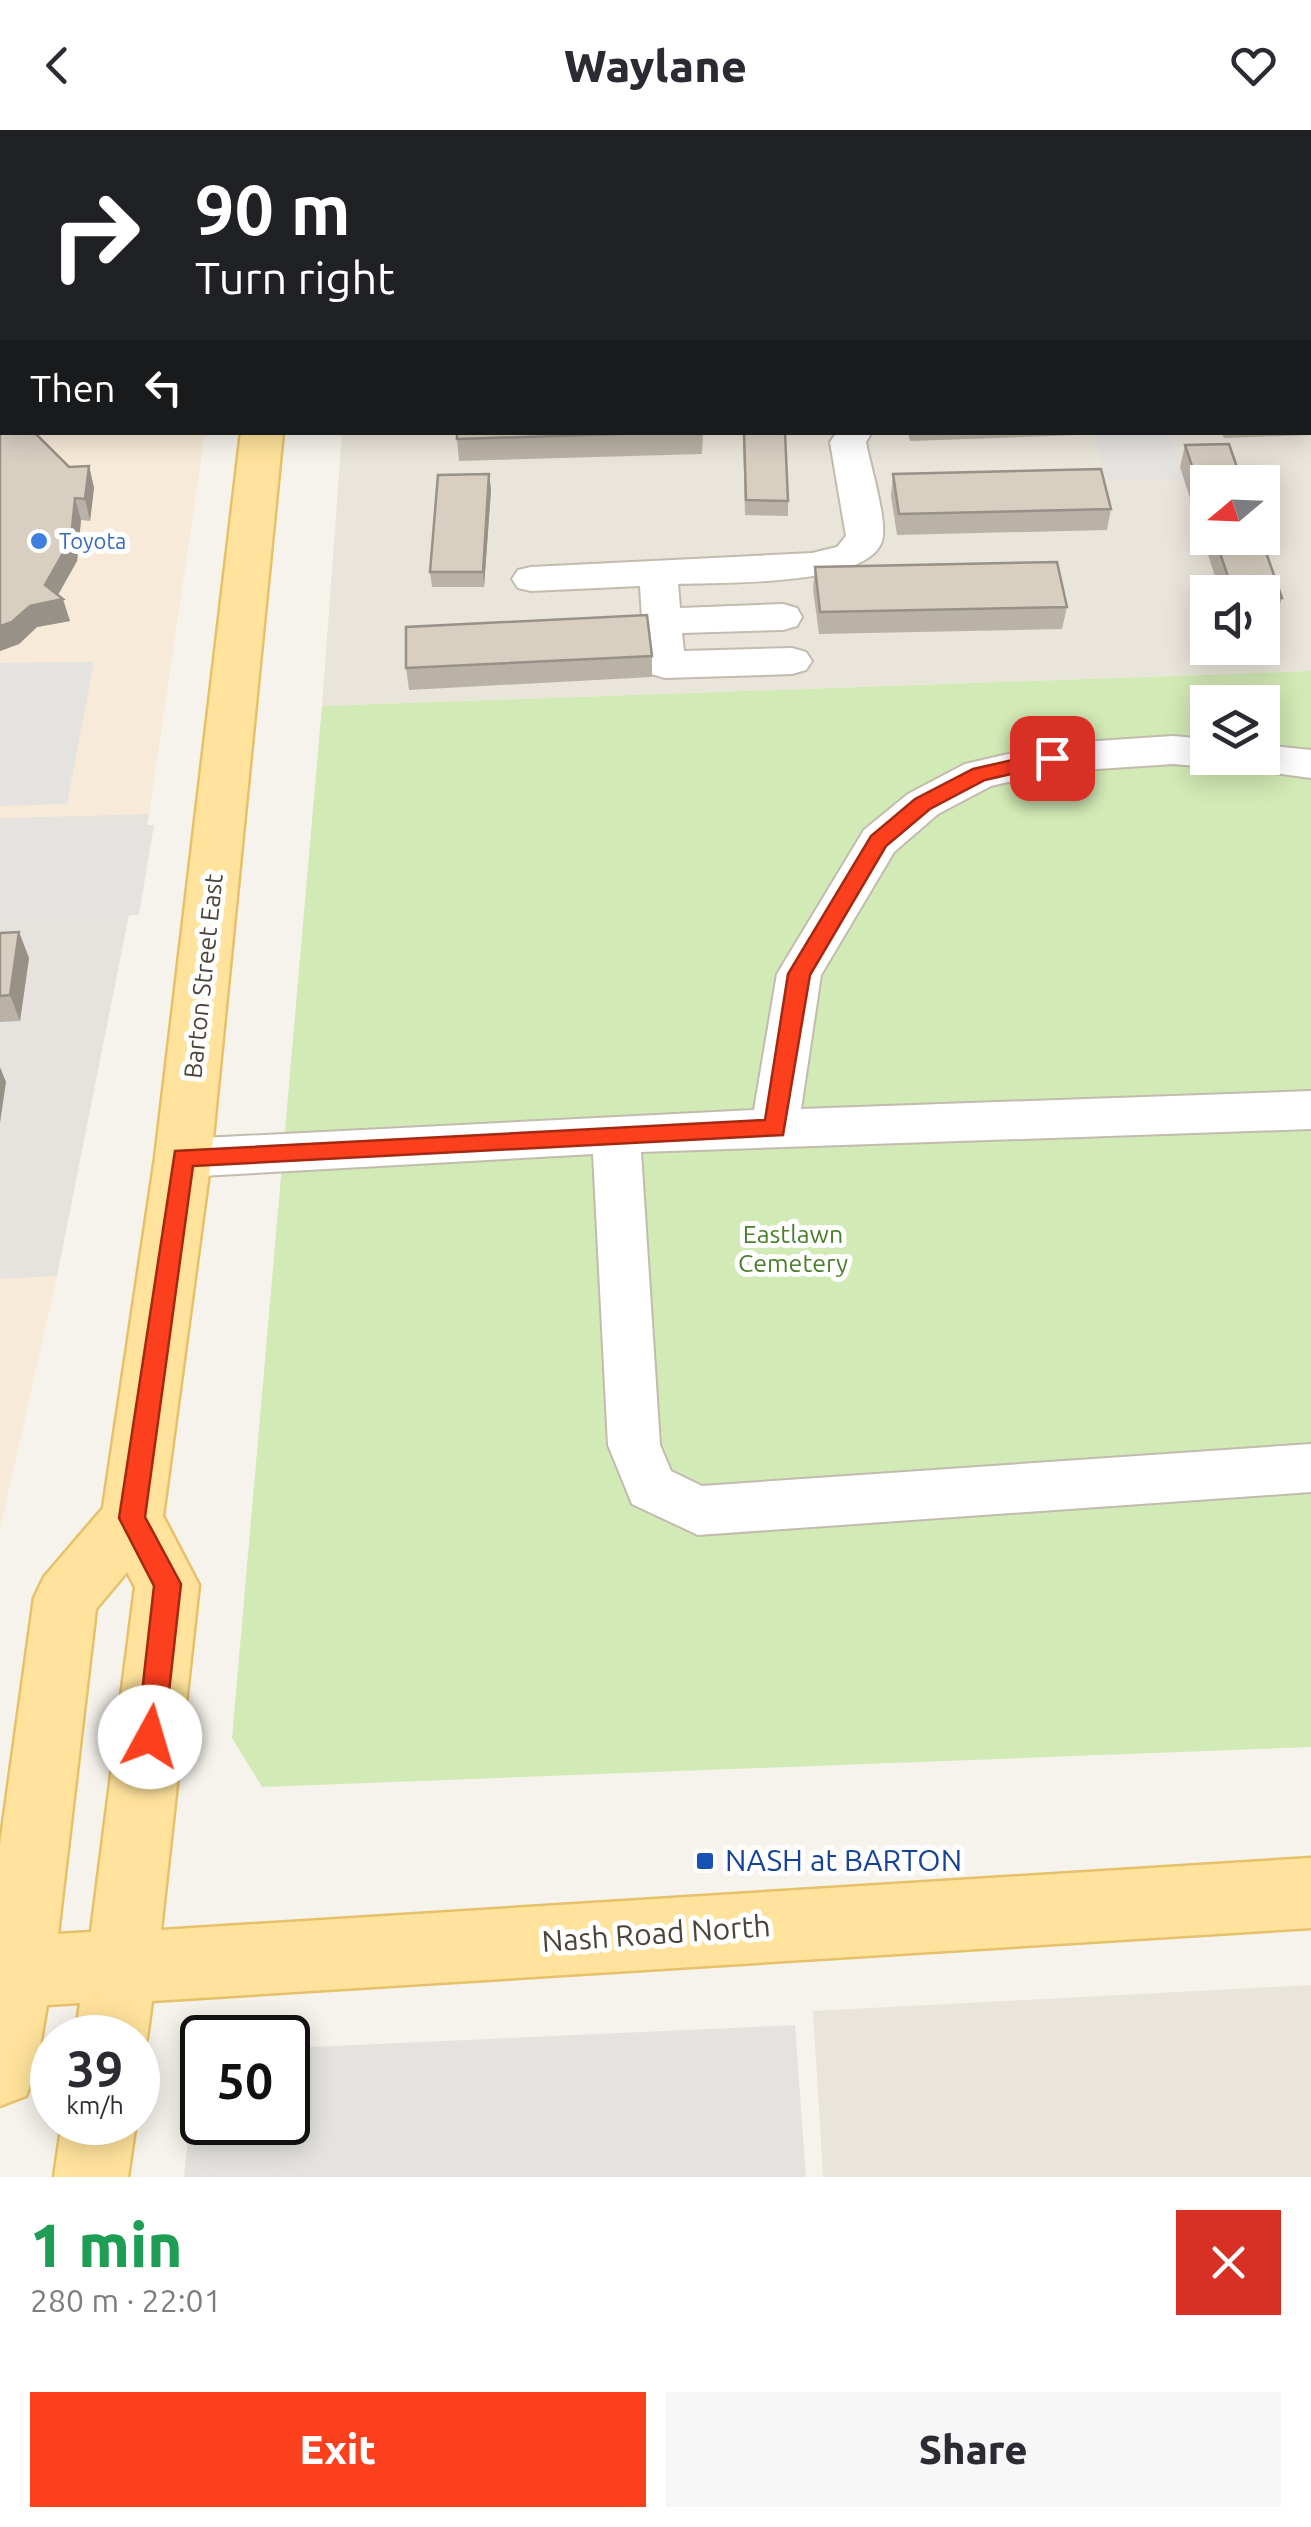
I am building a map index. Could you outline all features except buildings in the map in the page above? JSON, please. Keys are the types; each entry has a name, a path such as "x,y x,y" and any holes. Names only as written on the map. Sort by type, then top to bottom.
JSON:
{"main road":[{"name":"Barton Street East","path":"132,1518 183,1158 262,435"},
{"path":"0,2070 9,1970 66,1598 132,1518 168,1584 114,2015"},
{"name":"Nash Road North","path":"9,1970 1311,1893"},
{"path":"91,2177 95,2145"}],"lane":[{"path":"531,579 812,565 856,552 864,536 848,442 854,435"},
{"path":"658,574 665,665 792,660"},
{"path":"661,621 783,617"},
{"path":"775,1128 799,974 878,841 922,804 980,774 1052,758 1190,751"},
{"path":"1280,761 1311,764"},
{"path":"183,1158 616,1134 1311,1110"},
{"path":"616,1134 634,1444 651,1487 698,1510 1311,1468"}],"shaded area":[{"path":"0,435 205,435 149,814 0,818"},
{"path":"342,435 1311,435 1311,671 322,706"},
{"path":"1094,435 1171,435 1183,480 1106,481"},
{"path":"94,662 67,804 0,806 0,663"},
{"path":"149,814 57,1276 0,1279 0,818"},
{"path":"154,825 139,915 0,916 0,827"},
{"path":"57,1276 0,1529 0,1279"},
{"path":"1311,1985 1311,2177 823,2177 813,2011"},
{"path":"795,2025 806,2177 184,2177 187,2145 310,2145 310,2047"}],"green space":[{"name":"Eastlawn Cemetery","path":"1311,671 1311,1747 262,1787 232,1738 322,706"}],"place":[{"name":"Toyota","path":"39,541"},
{"name":"NASH at BARTON","path":"705,1861"}],"route":[{"path":"150,1737 168,1584 132,1518 183,1158 775,1128 799,974 878,841 922,804 980,774 1052,758"}]}
